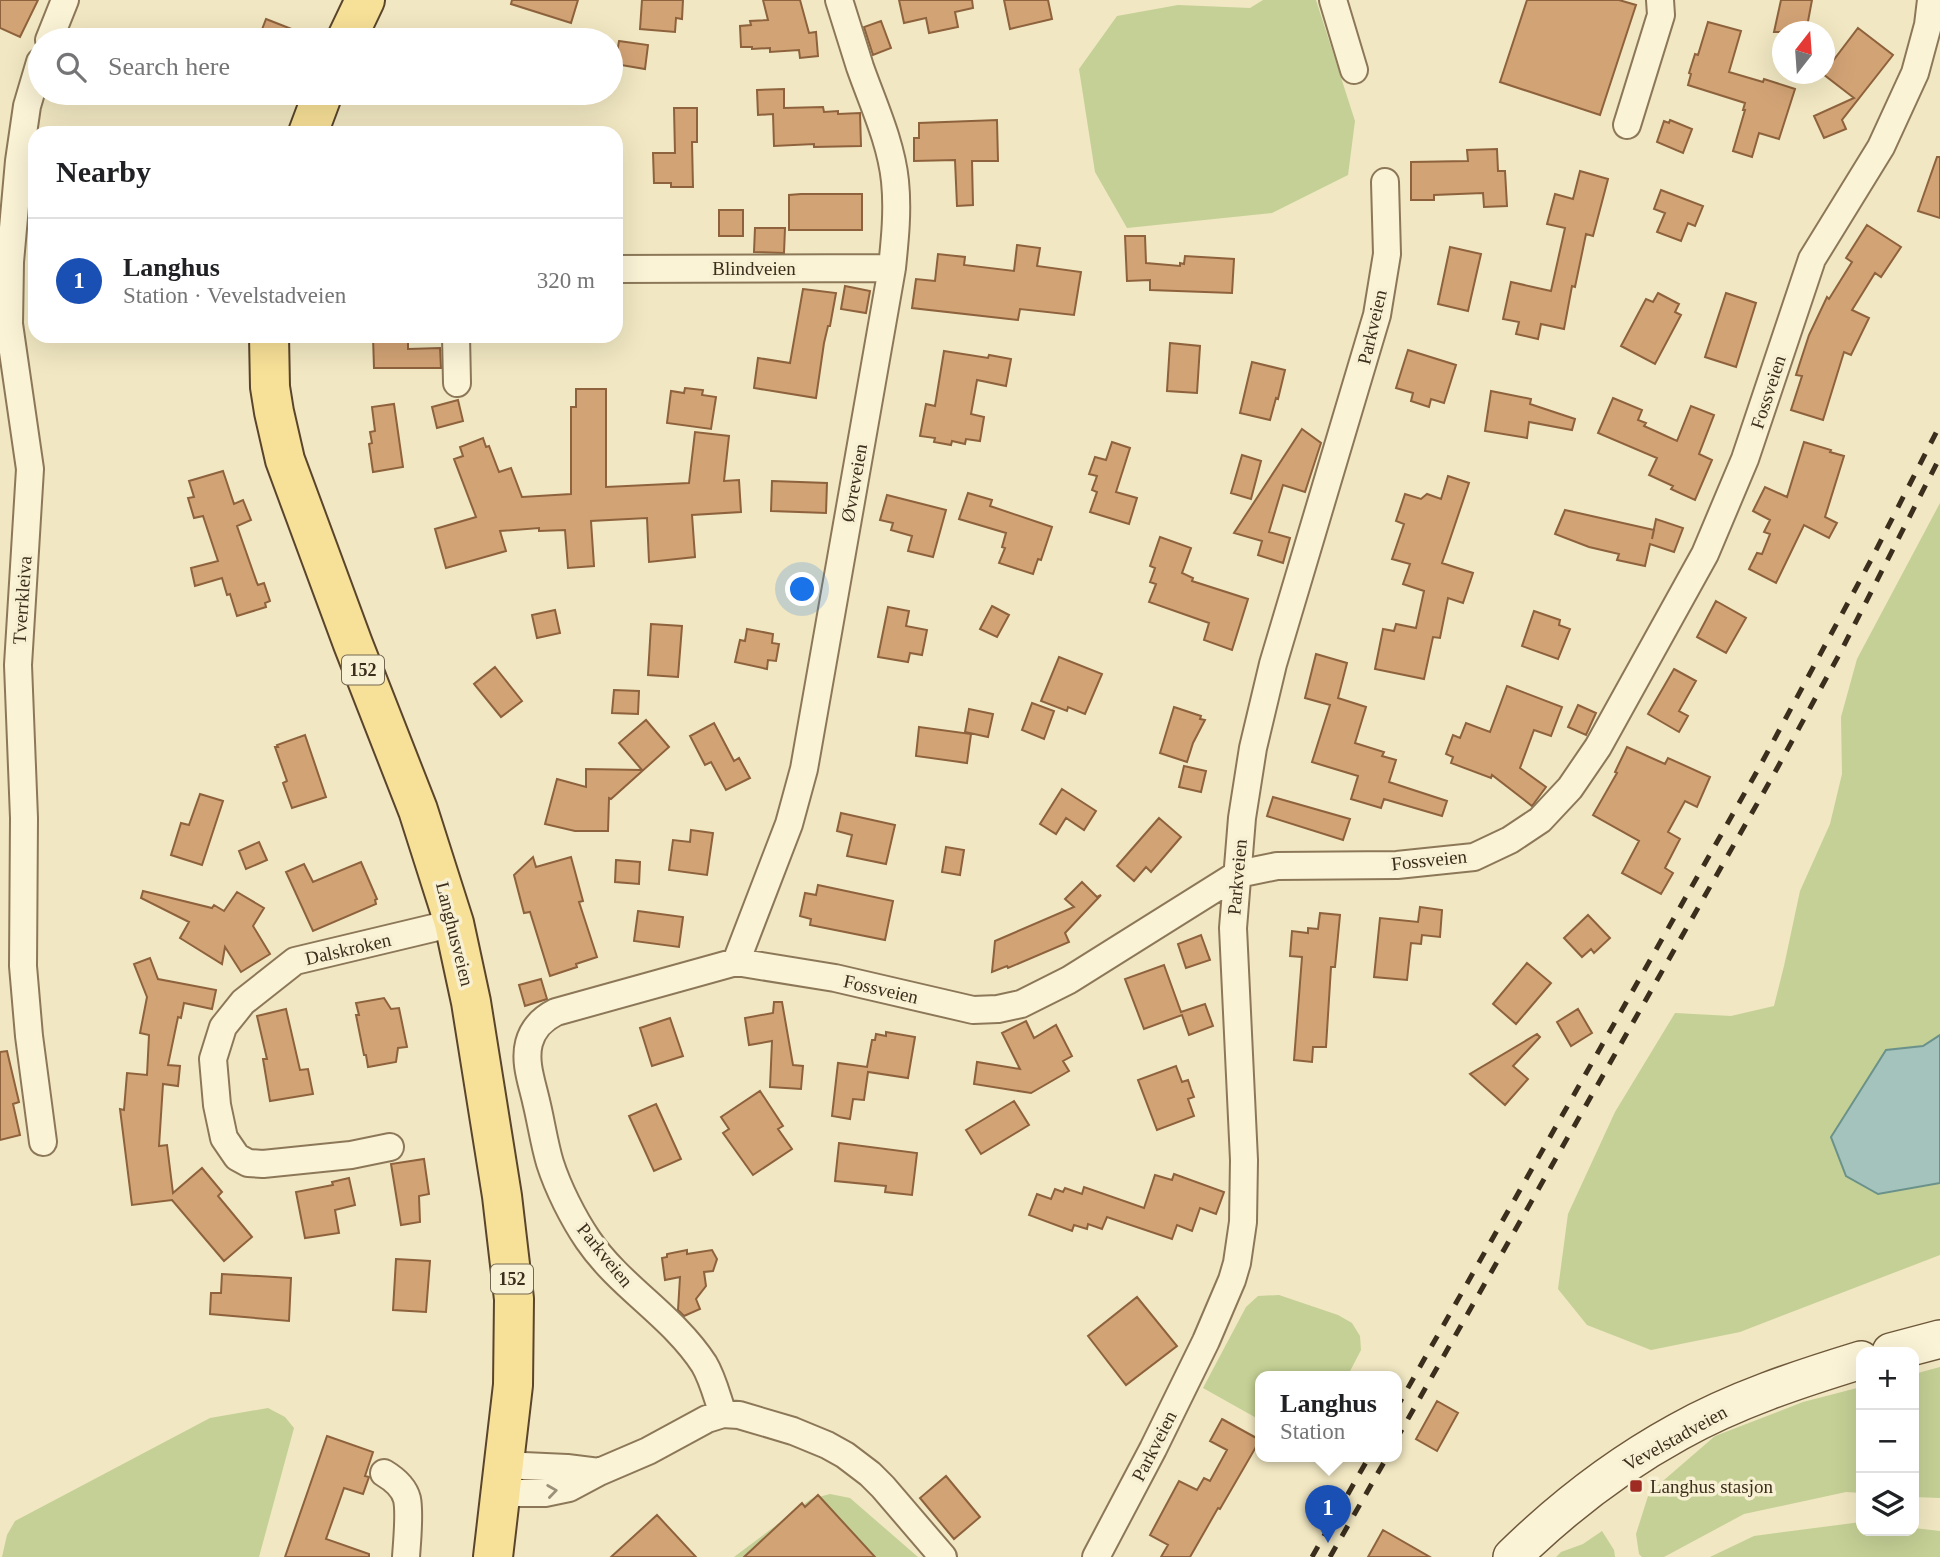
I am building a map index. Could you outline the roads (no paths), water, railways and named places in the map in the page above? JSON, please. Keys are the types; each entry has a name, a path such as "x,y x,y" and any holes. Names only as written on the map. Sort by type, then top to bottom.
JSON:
{"main road":[{"path":"352,28 365,0"},
{"path":"311,126 318,105"},
{"name":"Langhusveien","path":"269,343 270,387 285,460 418,810 454,923 481,1054 514,1299 514,1375 493,1557"},
{"path":"1910,1347 1940,1339"},
{"name":"Vevelstadveien","path":"1512,1557 1546,1524 1597,1483 1679,1431 1731,1406 1796,1380 1856,1362"}],"street":[{"path":"54,28 65,0"},
{"name":"Øvreveien","path":"736,962 789,824 804,769 892,268 896,228 893,166 839,0"},
{"path":"1333,0 1354,70"},
{"path":"1627,125 1661,15 1660,0"},
{"name":"Fossveien","path":"534,1032 542,1020 556,1012 736,962 835,978 973,1010 998,1009 1021,1004 1069,980 1238,874 1277,866 1397,865 1474,857 1510,840 1540,820 1570,788 1598,747 1705,554 1745,459 1812,258 1881,147 1915,72 1928,25 1931,0"},
{"name":"Tverrkleiva","path":"28,103 19,160 10,262 9,324 30,469 18,665 24,818 23,966 43,1142"},
{"name":"Parkveien","path":"1096,1557 1206,1341 1237,1263 1242,1222 1244,1160 1233,928 1246,795 1253,748 1273,664 1377,316 1387,254 1385,182"},
{"name":"Blindveien","path":"623,269 892,268"},
{"path":"456,343 457,383"},
{"name":"Dalskroken","path":"390,1147 351,1155 263,1164 248,1163 237,1157 224,1138 217,1105 213,1059 223,1027 243,1002 295,961 454,923"},
{"name":"Parkveien","path":"534,1032 528,1052 531,1079 550,1164 576,1221 605,1261 697,1354 712,1380 723,1414"},
{"path":"503,1479 567,1468 599,1472 648,1451 707,1419 723,1414 739,1415 793,1431 845,1455 883,1487 943,1557"},
{"path":"384,1473 393,1479 407,1499 406,1557"}],"water":[{"path":"1940,1035 1940,1183 1878,1194 1846,1176 1831,1137 1886,1050 1923,1046"}],"railway":[{"path":"1402,1398 1760,766 1940,425"},
{"path":"1402,1429 1774,774 1840,653 1940,457"},
{"path":"1312,1557 1366,1462"},
{"path":"1330,1557 1384,1462"}],"place":[{"name":"Langhus stasjon","path":"1636,1486"},
{"name":"Langhus","path":"1328,1543"}]}
